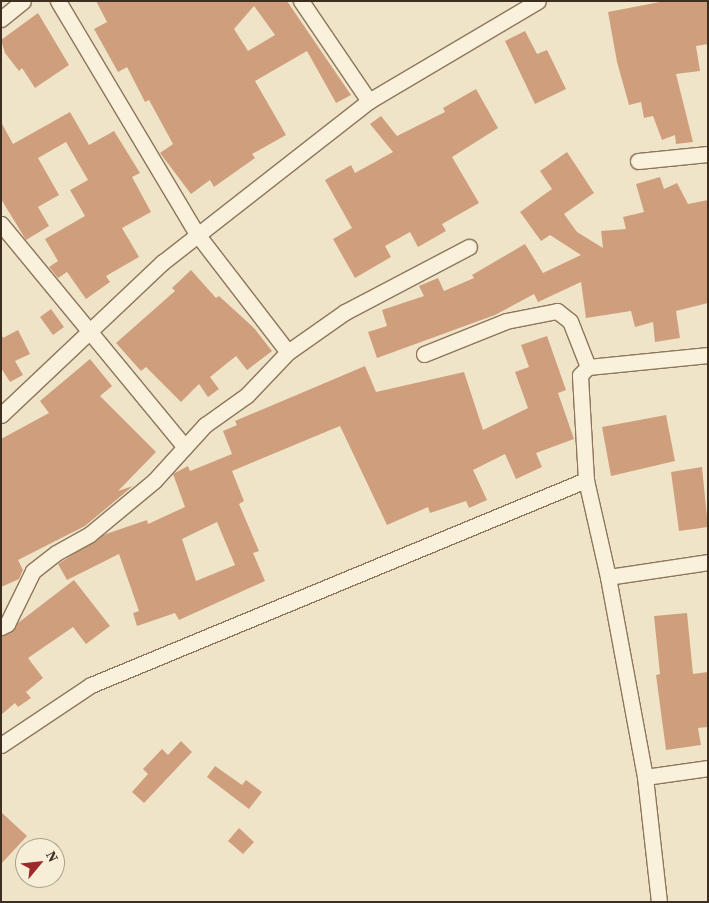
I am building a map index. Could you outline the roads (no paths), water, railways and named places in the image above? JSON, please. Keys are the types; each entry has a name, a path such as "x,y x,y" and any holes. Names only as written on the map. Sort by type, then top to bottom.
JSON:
{"street":[{"path":"1,19 23,1"},
{"path":"58,1 197,234 288,352"},
{"path":"301,1 369,101"},
{"path":"1,415 90,335 197,234 369,101 533,2"},
{"path":"638,161 708,154"},
{"path":"1,224 90,335 185,447"},
{"path":"1,627 7,624 33,571 56,553 90,534 154,481 206,425 247,395 288,352 345,312 469,247"},
{"path":"424,354 506,321 558,311 570,321 588,367"},
{"path":"659,902 645,777 608,577 586,480 580,375 588,367 708,355"},
{"path":"1,745 91,685 586,480"},
{"path":"608,577 708,562"},
{"path":"645,777 708,768"}]}
